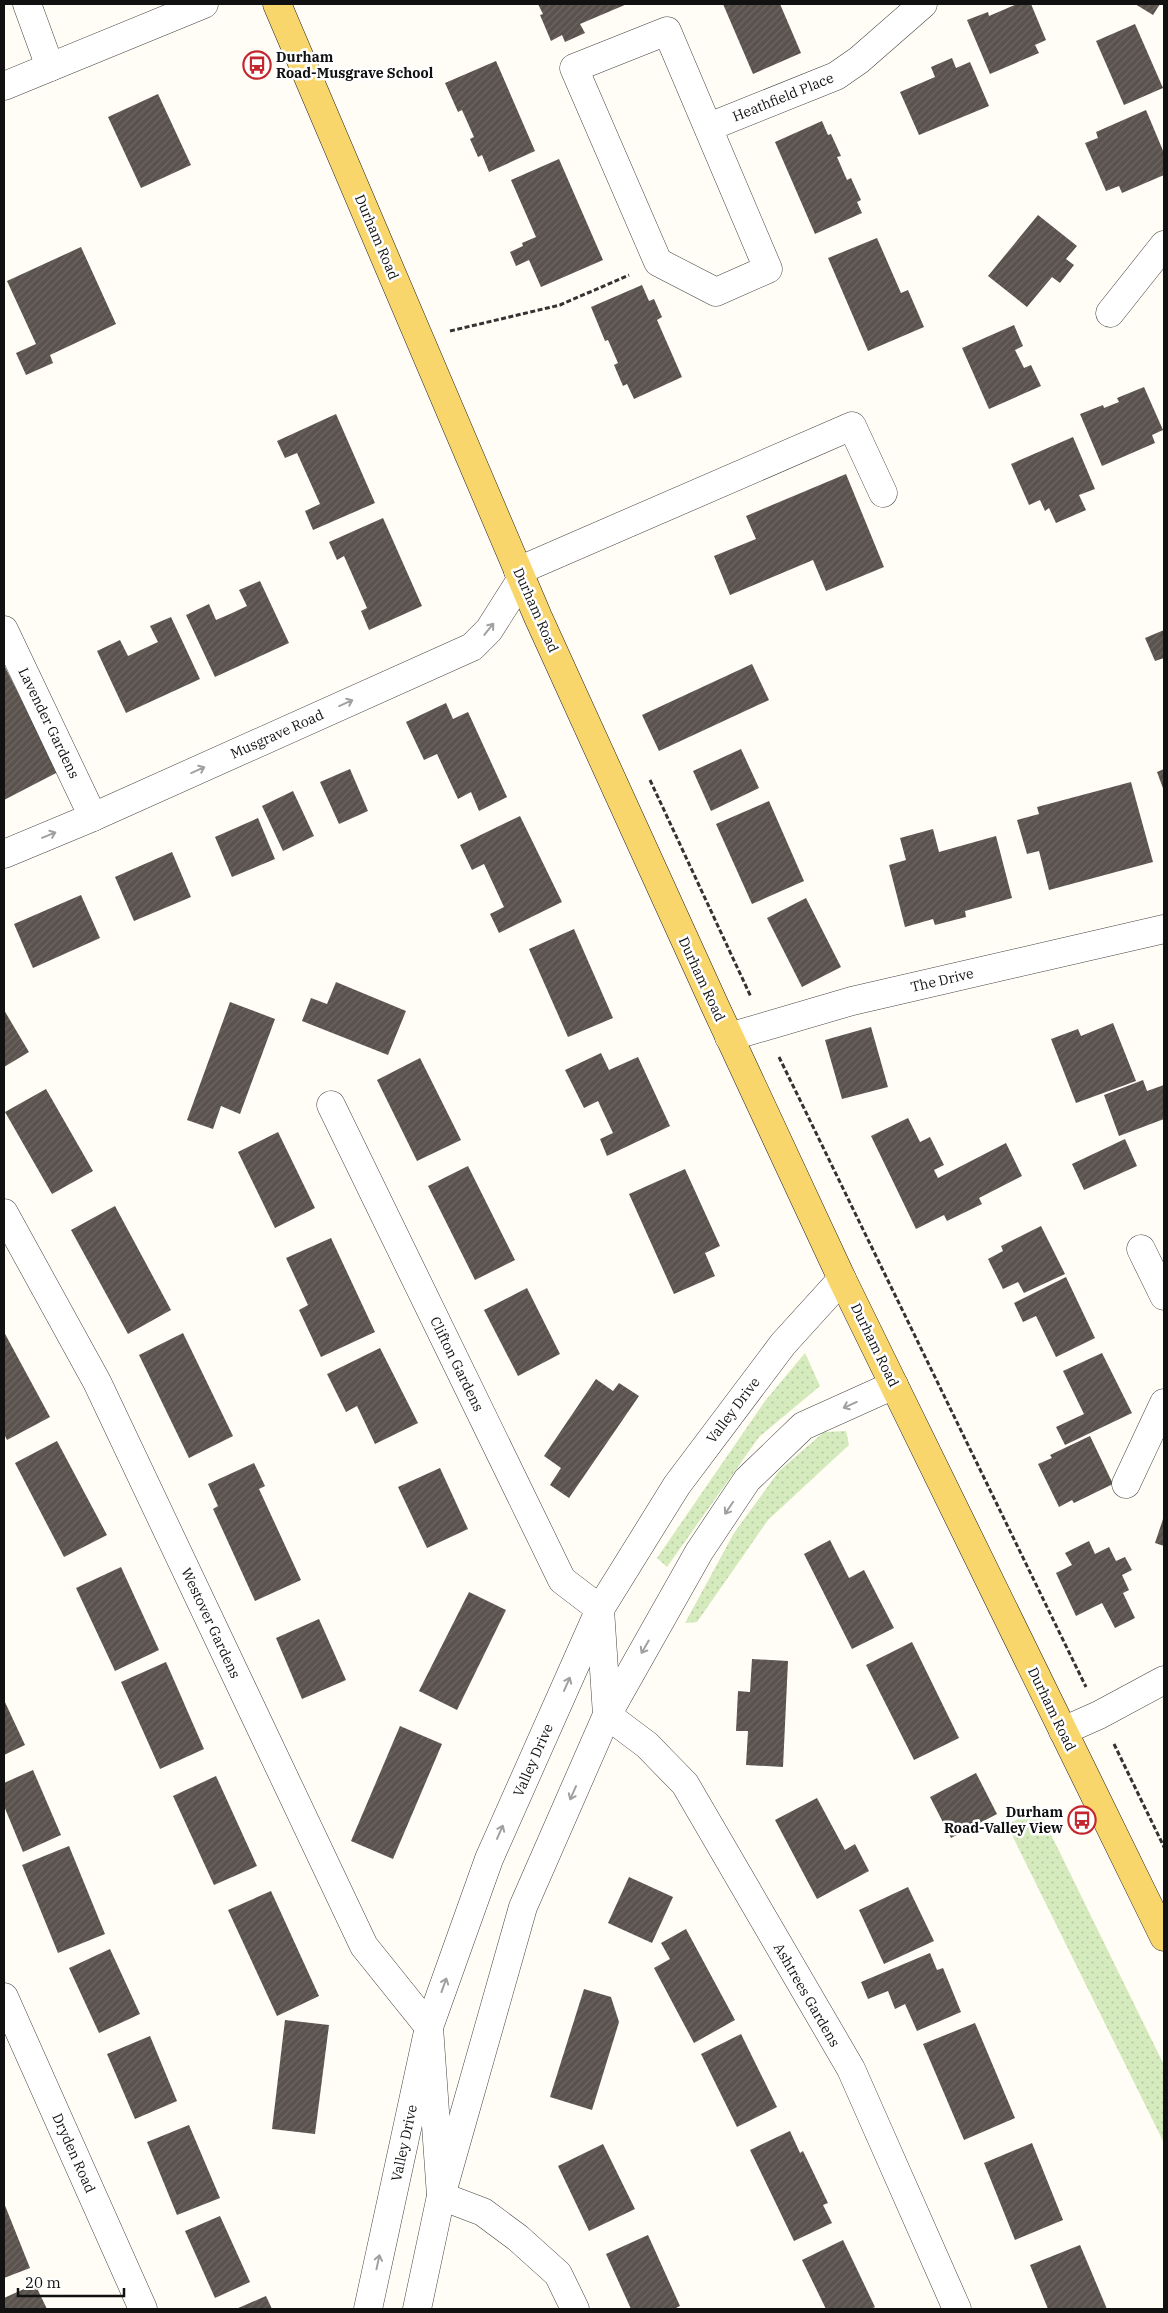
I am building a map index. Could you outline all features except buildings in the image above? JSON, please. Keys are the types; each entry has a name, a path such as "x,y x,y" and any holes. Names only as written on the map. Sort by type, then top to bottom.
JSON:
{"main road":[{"name":"Durham Road","path":"277,4 520,575 729,1037 842,1280 1164,1937"}],"street":[{"path":"26,4 50,67"},
{"path":"4,86 204,4"},
{"name":"Heathfield Place","path":"709,127 836,76 859,60 923,4"},
{"path":"667,31 709,127 768,269 716,292 658,262 574,68 667,31"},
{"path":"1110,312 1164,245"},
{"path":"520,575 852,426 883,493"},
{"name":"Musgrave Road","path":"4,854 93,817 472,647 489,630 520,575"},
{"name":"Lavender Gardens","path":"4,630 93,817"},
{"name":"The Drive","path":"729,1037 852,1000 1160,930"},
{"name":"Clifton Gardens","path":"331,1105 562,1580 600,1609"},
{"name":"Westover Gardens","path":"4,1213 97,1382 364,1946 429,2027"},
{"path":"1141,1249 1164,1296"},
{"name":"Valley Drive","path":"368,2309 429,2027 488,1859 600,1609 677,1485 783,1344 842,1280"},
{"path":"418,2309 441,2196 523,1907 607,1715 700,1552 747,1480 803,1426 894,1385"},
{"path":"1126,1484 1164,1403"},
{"path":"600,1609 607,1715"},
{"path":"1063,1731 1100,1715 1164,1680"},
{"name":"Ashtrees Gardens","path":"607,1715 647,1745 685,1784 850,2069 957,2309"},
{"name":"Dryden Road","path":"4,1997 142,2309"},
{"path":"429,2027 441,2196"},
{"path":"441,2196 482,2212 518,2238 558,2274 575,2309"}],"path":[{"path":"449,331 560,305 658,262"},
{"path":"445,322 453,340"},
{"path":"648,774 764,1026 1164,1847"}],"green space":[{"path":"805,1353 820,1386 759,1437 667,1567 657,1558 765,1401"},
{"path":"846,1431 849,1445 768,1520 697,1622 685,1623 734,1533 779,1471 824,1432"},
{"path":"1038,1808 1164,2065 1164,2143 1007,1825"}],"place":[{"name":"Durham Road-Musgrave School","path":"257,65"},
{"name":"Durham Road-Valley View","path":"1082,1820"}]}
